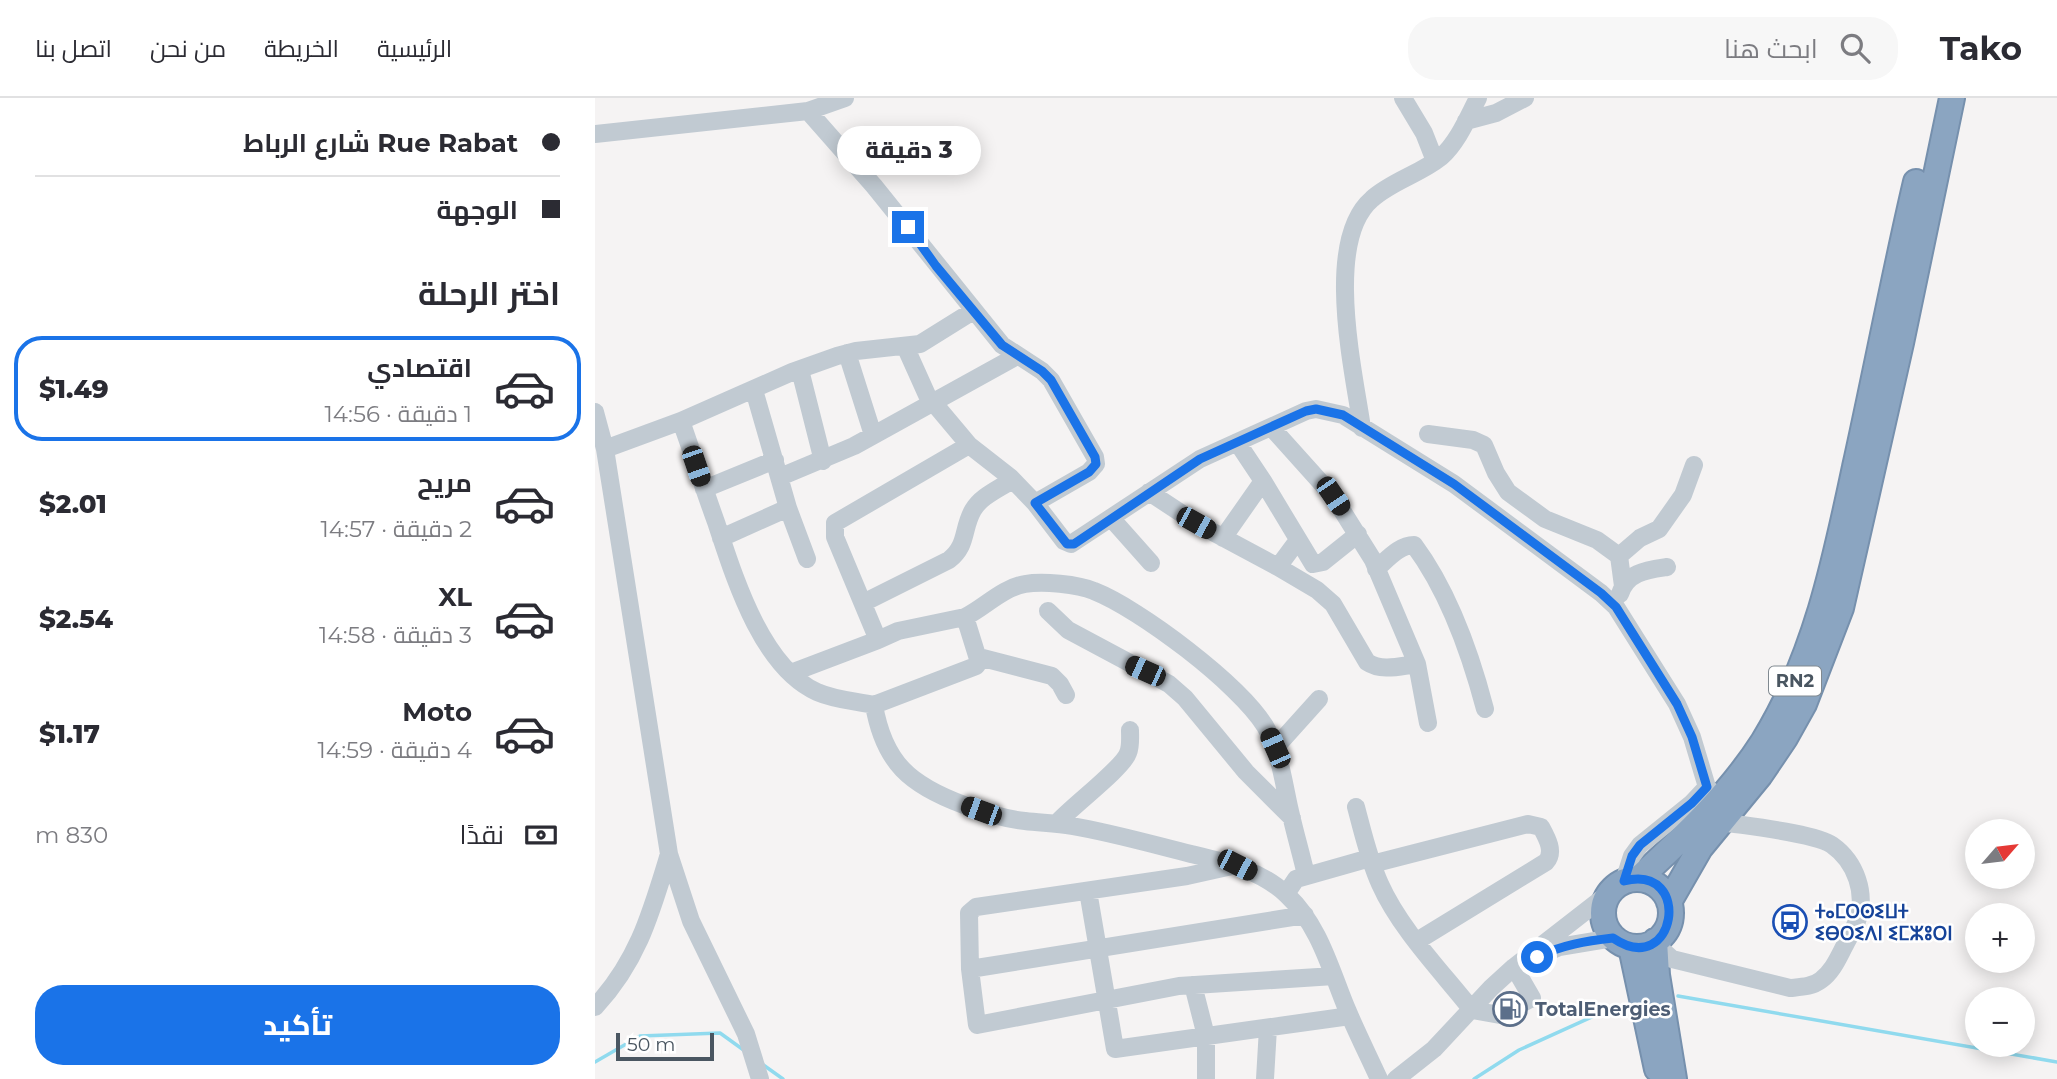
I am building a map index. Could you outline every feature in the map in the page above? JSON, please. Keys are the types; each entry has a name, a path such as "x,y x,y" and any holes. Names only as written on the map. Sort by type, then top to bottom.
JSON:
{"highway":[{"name":"RN2","path":"1624,884 1682,840 1716,803 1762,743 1802,667 1836,554 1935,98"},
{"name":"RN2","path":"1674,1079 1657,975 1657,940 1670,921 1669,902 1700,848 1716,803 1760,775 1804,704 1841,608 1901,343 1952,98"},
{"path":"1659,1079 1622,942 1606,928 1603,916 1604,904 1624,884 1652,883 1659,887 1669,902"},
{"path":"1622,942 1648,945 1657,940"}],"street":[{"path":"595,134 808,111 845,98"},
{"path":"1403,98 1424,133 1435,161"},
{"path":"1362,428 1344,292 1346,264 1354,228 1372,199 1435,161 1452,144 1478,98"},
{"path":"1466,121 1496,113 1525,98"},
{"path":"808,111 908,227 1002,345 1051,380 1095,457 1096,464 1089,472 1035,503"},
{"path":"605,449 681,421 800,370 847,354 920,345 972,310"},
{"path":"905,346 933,403 969,445 1012,480 1035,503 1064,541 1071,544 1200,459 1316,409 1343,415 1419,461 1601,593 1616,607 1677,704 1716,803 1831,844 1845,857 1856,875 1861,900 1857,920 1832,970 1819,982 1807,987 1790,988 1672,959 1662,950 1657,940"},
{"path":"847,354 873,435"},
{"path":"704,489 777,469 824,461 1017,356"},
{"path":"800,370 824,461"},
{"path":"754,390 788,508 807,559"},
{"path":"595,412 605,449 669,854 691,921 746,1034 759,1077"},
{"path":"681,421 748,610 763,639 791,673 816,692 874,705 976,666 979,657 965,617"},
{"path":"1271,427 1333,496 1358,534 1417,664 1428,723"},
{"path":"1428,434 1472,440 1484,445 1508,492 1545,519 1597,540 1619,556 1623,586"},
{"path":"1237,442 1309,560 1316,564 1323,562 1358,534"},
{"path":"878,640 835,537 835,523 969,445"},
{"path":"1619,556 1640,538 1659,529 1683,495 1694,465"},
{"path":"863,603 958,553 974,509 981,499 1012,480"},
{"path":"1223,538 1263,481"},
{"path":"1149,492 1196,523 1317,590 1341,613 1367,662 1384,669 1417,664"},
{"path":"721,538 788,508"},
{"path":"1111,518 1151,563"},
{"path":"1278,567 1298,540"},
{"path":"1376,569 1401,547 1414,545 1444,595 1475,670 1485,709"},
{"path":"1616,607 1623,586 1632,576 1645,570 1667,567"},
{"path":"791,673 898,631 965,617 1005,591 1022,584 1039,583 1092,590 1125,606 1199,659 1247,702 1265,726 1275,748 1306,875"},
{"path":"1048,611 1068,630 1169,684 1185,698 1246,772 1292,818"},
{"path":"979,657 1052,676 1066,695"},
{"path":"1275,748 1319,699"},
{"path":"874,705 878,727 888,751 909,778 939,796 981,811 1023,821 1057,823 1122,835 1237,865 1267,880 1286,894 1318,935 1350,1017 1379,1079"},
{"path":"1057,823 1080,799 1117,768 1128,754 1130,730"},
{"path":"1356,807 1381,886 1417,941 1472,1010 1500,1015 1532,998 1514,967"},
{"path":"1286,894 1296,879 1306,875 1528,824 1541,827 1551,851 1550,859 1417,941"},
{"path":"595,1007 625,970 638,947 669,854"},
{"path":"1237,865 1187,876 982,905 972,909 969,913 970,969 977,1025 1193,985 1334,976"},
{"path":"1397,1079 1434,1049 1514,967 1570,922 1624,884"},
{"path":"1088,891 1115,1049 1350,1017"},
{"path":"970,969 1305,915"},
{"path":"1514,967 1559,947 1622,942"},
{"path":"1193,985 1206,1036 1206,1079"},
{"path":"1265,1079 1268,1028"}],"waterway":[{"path":"1678,996 2057,1062"},
{"path":"1474,1079 1519,1050 1616,1006"},
{"path":"595,1062 640,1036 720,1033 745,1051"},
{"path":"762,1064 783,1079"}],"place":[{"name":"ⵜⴰⵎⵔⵙⵉⵡⵜ ⵉⴱⵔⵉⴷⵏ ⵉⵎⵣⵓⵔⵏ","path":"1790,922"},
{"name":"TotalEnergies","path":"1510,1009"}],"route":[{"path":"908,227 936,266 1002,345 1051,380 1095,457 1096,464 1089,472 1035,503 1067,544 1074,544 1200,459 1306,411 1316,409 1343,415 1454,484 1503,523 1588,583 1616,607 1677,704 1692,737 1707,787 1692,803 1640,845 1632,856 1624,881 1645,880 1659,887 1665,894 1669,902 1670,921 1660,938 1639,947 1622,944 1613,938 1580,942 1559,947 1537,957"}]}
